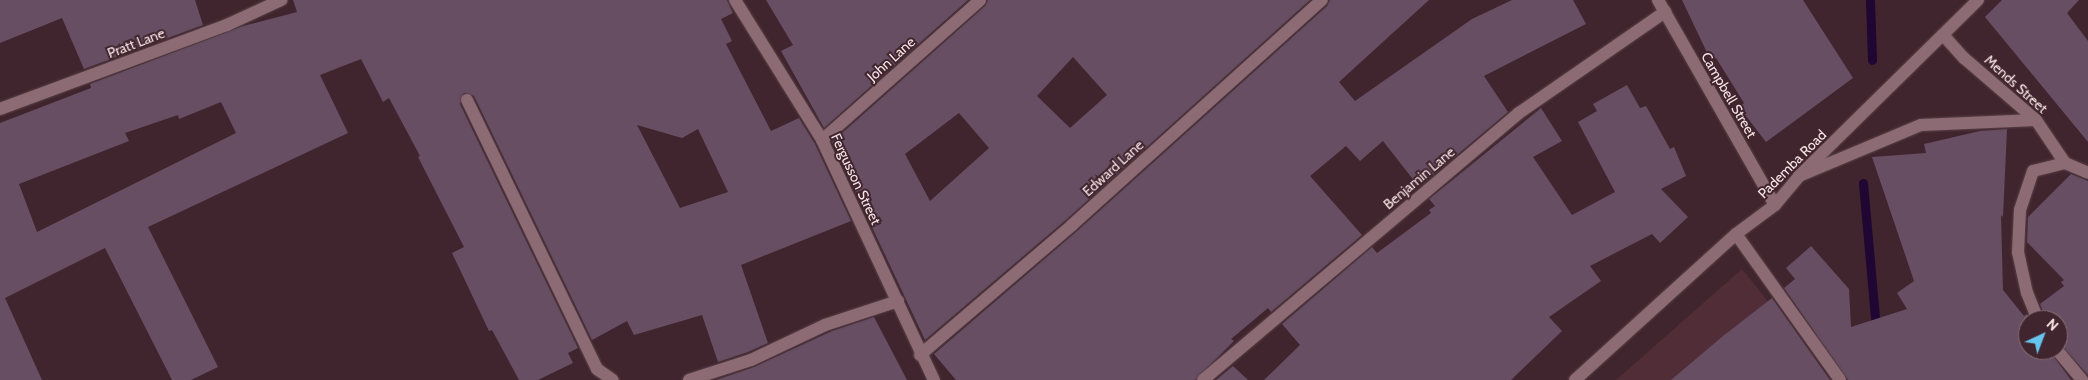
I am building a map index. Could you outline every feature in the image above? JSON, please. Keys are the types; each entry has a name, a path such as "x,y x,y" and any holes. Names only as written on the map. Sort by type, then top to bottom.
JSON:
{"street":[{"name":"Pratt Lane","path":"0,109 227,25 281,0"},
{"name":"Fergusson Street","path":"735,0 822,140 898,301 920,355 934,380"},
{"name":"John Lane","path":"822,140 980,0"},
{"name":"Edward Lane","path":"920,355 1079,218 1322,0"},
{"name":"Campbell Street","path":"1658,0 1775,205"},
{"name":"Pademba Road","path":"1574,380 1736,234 1775,205 1799,176 1944,36 1978,0"},
{"name":"Benjamin Lane","path":"1203,380 1518,113 1665,12"},
{"name":"Mends Street","path":"1944,36 1964,58 2036,120 2065,163"},
{"path":"467,100 597,369 613,380"},
{"path":"1799,176 1921,125 2036,120"},
{"path":"2034,310 2027,293 2018,252 2020,210 2033,171 2065,163 2088,173"},
{"path":"1736,234 1840,380"},
{"path":"689,380 751,360 825,326 898,301"},
{"path":"2066,360 2082,380"}],"shaded area":[{"path":"1742,269 1831,380 1616,380"}],"building":[{"path":"0,0 195,0 203,25 84,69 62,18 0,43"},
{"path":"293,0 727,0 733,13 721,19 732,41 726,44 771,131 799,118 815,144 851,221 741,265 768,343 718,362 702,315 634,335 627,321 592,340 474,96 464,93 460,104 578,348 568,353 573,363 538,380 519,380 492,330 489,331 452,253 464,247 418,157 420,156 389,98 383,102 361,59 320,75 348,133 148,227 218,367 191,380 172,380 105,248 5,298 42,380 0,380 0,123 91,88 90,84 243,26 297,12","holes":["221,102 236,133 37,232 19,184 129,141 125,133 178,115 179,119","637,125 682,138 698,129 728,192 680,208"]},
{"path":"766,0 968,0 824,128 781,51 793,45"},
{"path":"988,0 1310,0 1067,219 925,340 832,142 985,6","holes":["1073,57 1107,95 1070,128 1037,96","959,113 989,148 930,201 905,154"]},
{"path":"1330,0 1429,0 1339,82 1355,101 1472,19 1512,0 1573,0 1586,24 1484,76 1508,112 1419,187 1383,141 1360,161 1346,146 1310,176 1362,235 1271,312 1268,308 1231,339 1234,341 1195,380 956,380 934,354 1077,231 1327,6"},
{"path":"1682,0 1803,0 1853,78 1766,142 1739,107 1744,103 1716,58 1711,61"},
{"path":"2002,0 2079,0 2067,13 2088,41 2088,142 1985,17"},
{"path":"1627,85 1640,108 1646,106 1670,149 1674,147 1686,176 1661,189 1688,217 1660,243 1652,234 1590,266 1601,281 1549,317 1562,331 1511,380 1264,380 1300,345 1282,324 1372,247 1377,253 1431,213 1429,210 1435,206 1429,199 1541,108 1562,141 1533,157 1572,215 1615,192 1578,122 1597,111 1593,104"},
{"path":"2007,129 2003,217 2001,215 2003,290 2019,310 2018,360 2056,360 2071,380 1848,380 1784,288 1795,279 1786,268 1811,246 1849,289 1851,327 1907,309 1897,293 1914,281 1872,157 1926,153 1924,144 1980,131"},
{"path":"2071,174 2088,181 2088,375 2068,353 2068,310 2042,310 2040,304 2064,286 2061,282 2064,280 2027,242 2028,217"},
{"path":"1772,298 1830,380 1671,380 1723,336"},
{"path":"874,317 907,380 716,380 754,367 832,331"},
{"path":"1233,366 1248,380 1216,380"}],"waterway":[{"path":"1870,0 1872,60"},
{"path":"1863,183 1876,330"}]}
